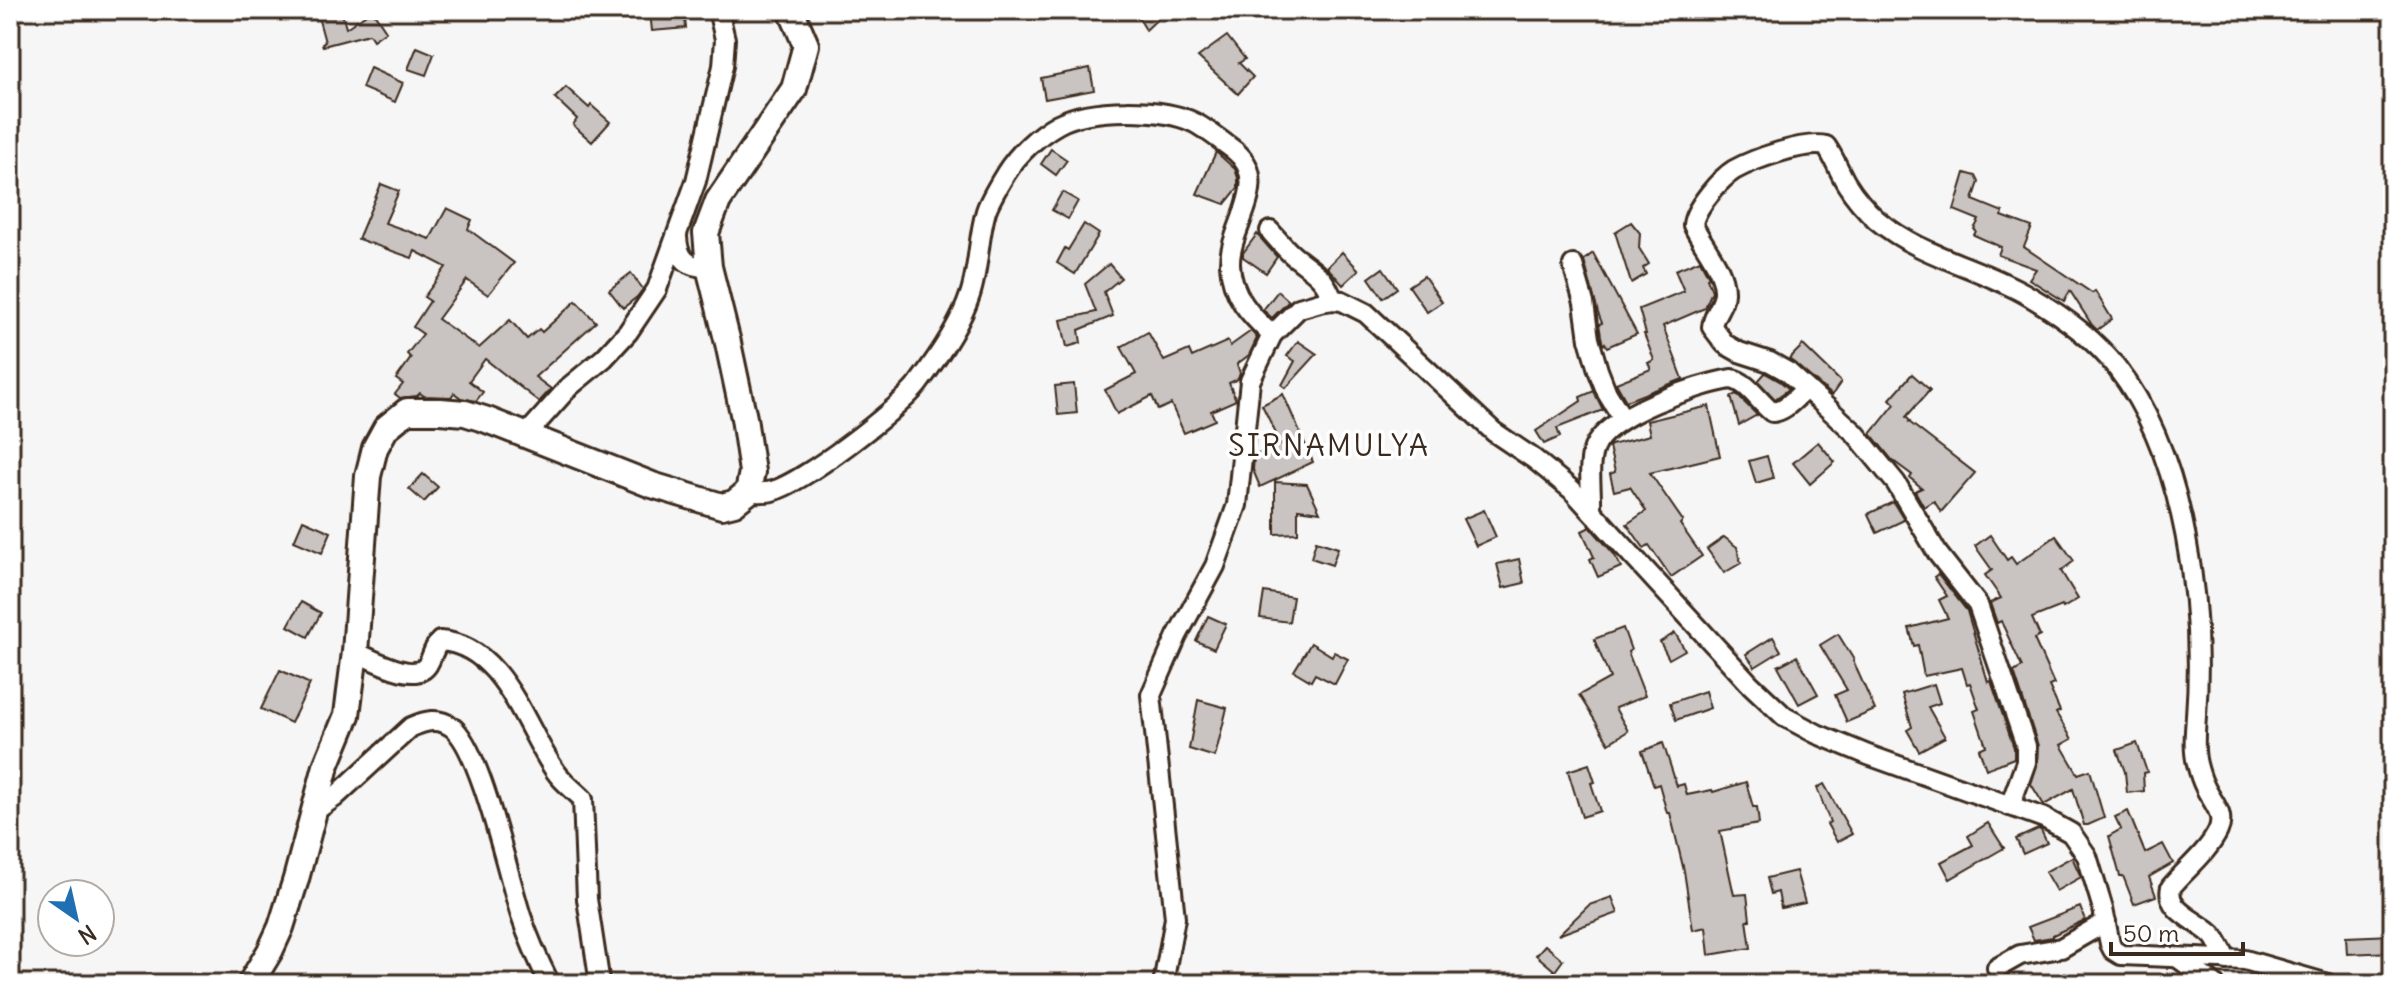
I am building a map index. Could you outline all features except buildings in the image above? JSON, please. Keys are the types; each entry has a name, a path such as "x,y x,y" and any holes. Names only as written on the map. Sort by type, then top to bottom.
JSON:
{"main road":[{"path":"250,984 281,927 326,766 347,715 355,652 368,476 375,448 386,428 407,411 465,413 527,434 652,485 722,506 734,503 748,492 752,472 744,418 709,267 706,233 718,201 794,89 806,45 791,10"}],"street":[{"path":"527,434 569,387 604,358 628,332 657,289 696,181 723,66 725,39 718,10"},
{"path":"748,492 771,491 793,482 864,433 916,386 945,344 970,295 987,209 1007,171 1031,143 1060,123 1091,115 1130,112 1151,111 1176,116 1196,124 1246,162 1250,183 1249,202 1230,263 1240,300 1272,335"},
{"path":"2010,806 2021,781 2026,746 1978,605 1938,554 1896,483 1855,433 1788,372 1725,344 1712,327 1724,290 1720,274 1693,225 1697,211 1732,171 1762,158 1814,144 1826,146 1848,186 1877,219 1927,250 2028,295 2093,343 2117,367 2138,398 2175,486 2199,639 2194,736 2197,763 2205,788 2221,818 2218,831 2171,887 2170,894 2172,904 2216,939 2227,960"},
{"path":"1270,231 1297,259 1323,278 1333,300"},
{"path":"677,234 677,251 686,261 698,268 709,267"},
{"path":"1573,265 1598,370 1607,393 1623,419"},
{"path":"1163,984 1175,918 1151,695 1177,636 1215,566 1237,505 1250,381 1272,335 1299,308 1333,300 1366,313 1494,432 1572,490 1750,684 1785,717 1868,755 2044,818 2071,833 2087,856 2111,948 2121,955 2245,960 2328,984"},
{"path":"1591,510 1590,464 1595,446 1606,430 1623,419 1653,403 1722,380 1736,379 1772,412 1778,412 1806,389"},
{"path":"355,652 408,673 419,672 428,666 432,650 440,641 453,642 470,649 493,669 522,708 538,745 558,775 583,799 587,899 603,980"},
{"path":"312,813 335,797 411,727 425,721 438,721 451,726 462,738 478,772 520,914 550,984"},
{"path":"1997,968 2020,955 2061,948 2106,922"},
{"path":"2178,958 2214,984"}],"district":[{"name":"SIRNAMULYA","path":"1329,446"}]}
